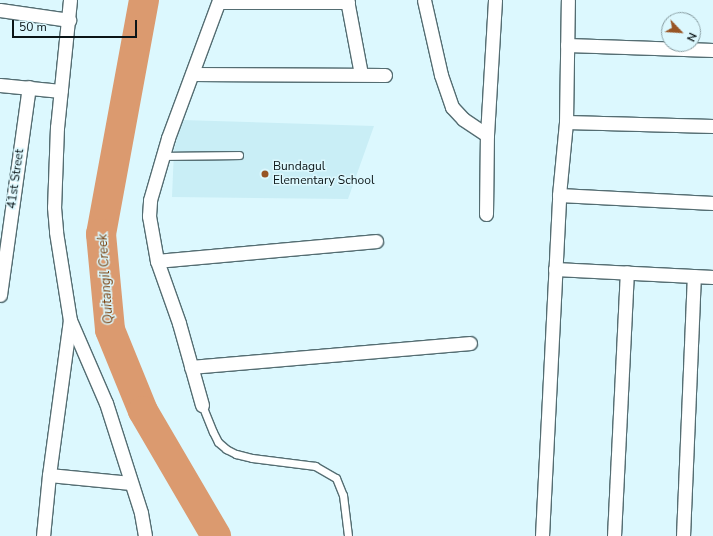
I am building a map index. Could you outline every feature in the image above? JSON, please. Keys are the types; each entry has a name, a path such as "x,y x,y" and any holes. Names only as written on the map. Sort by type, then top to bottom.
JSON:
{"street":[{"path":"70,0 57,127 54,207 56,232 70,320 106,403 141,513 145,536"},
{"path":"424,0 441,75 452,107 463,119 487,134"},
{"path":"486,214 487,134 495,0"},
{"path":"542,536 558,195 566,122 568,0"},
{"path":"202,405 158,261 151,232 150,200 162,156 219,1 348,1 361,74"},
{"path":"0,10 69,20"},
{"path":"567,45 713,50"},
{"path":"192,74 385,75"},
{"path":"0,85 61,91"},
{"name":"41st Street","path":"0,295 29,87"},
{"path":"566,122 713,126"},
{"path":"558,195 713,203"},
{"path":"158,261 376,241"},
{"path":"555,269 713,277"},
{"path":"614,536 627,272"},
{"path":"683,536 694,276"},
{"path":"43,536 49,475 70,320"},
{"path":"191,366 470,343"},
{"path":"49,475 131,483"}],"lane":[{"path":"162,156 239,155"},
{"path":"202,405 218,442 226,449 236,454 252,458 315,466 336,478 343,496 348,536"}],"shaded area":[{"name":"Bundagul Elementary School","path":"182,120 374,126 348,199 172,197 174,150"}],"waterway":[{"name":"Quitangil Creek","path":"144,0 101,234 110,330 143,411 216,536"}],"place":[{"name":"Bundagul Elementary School","path":"265,174"}]}
